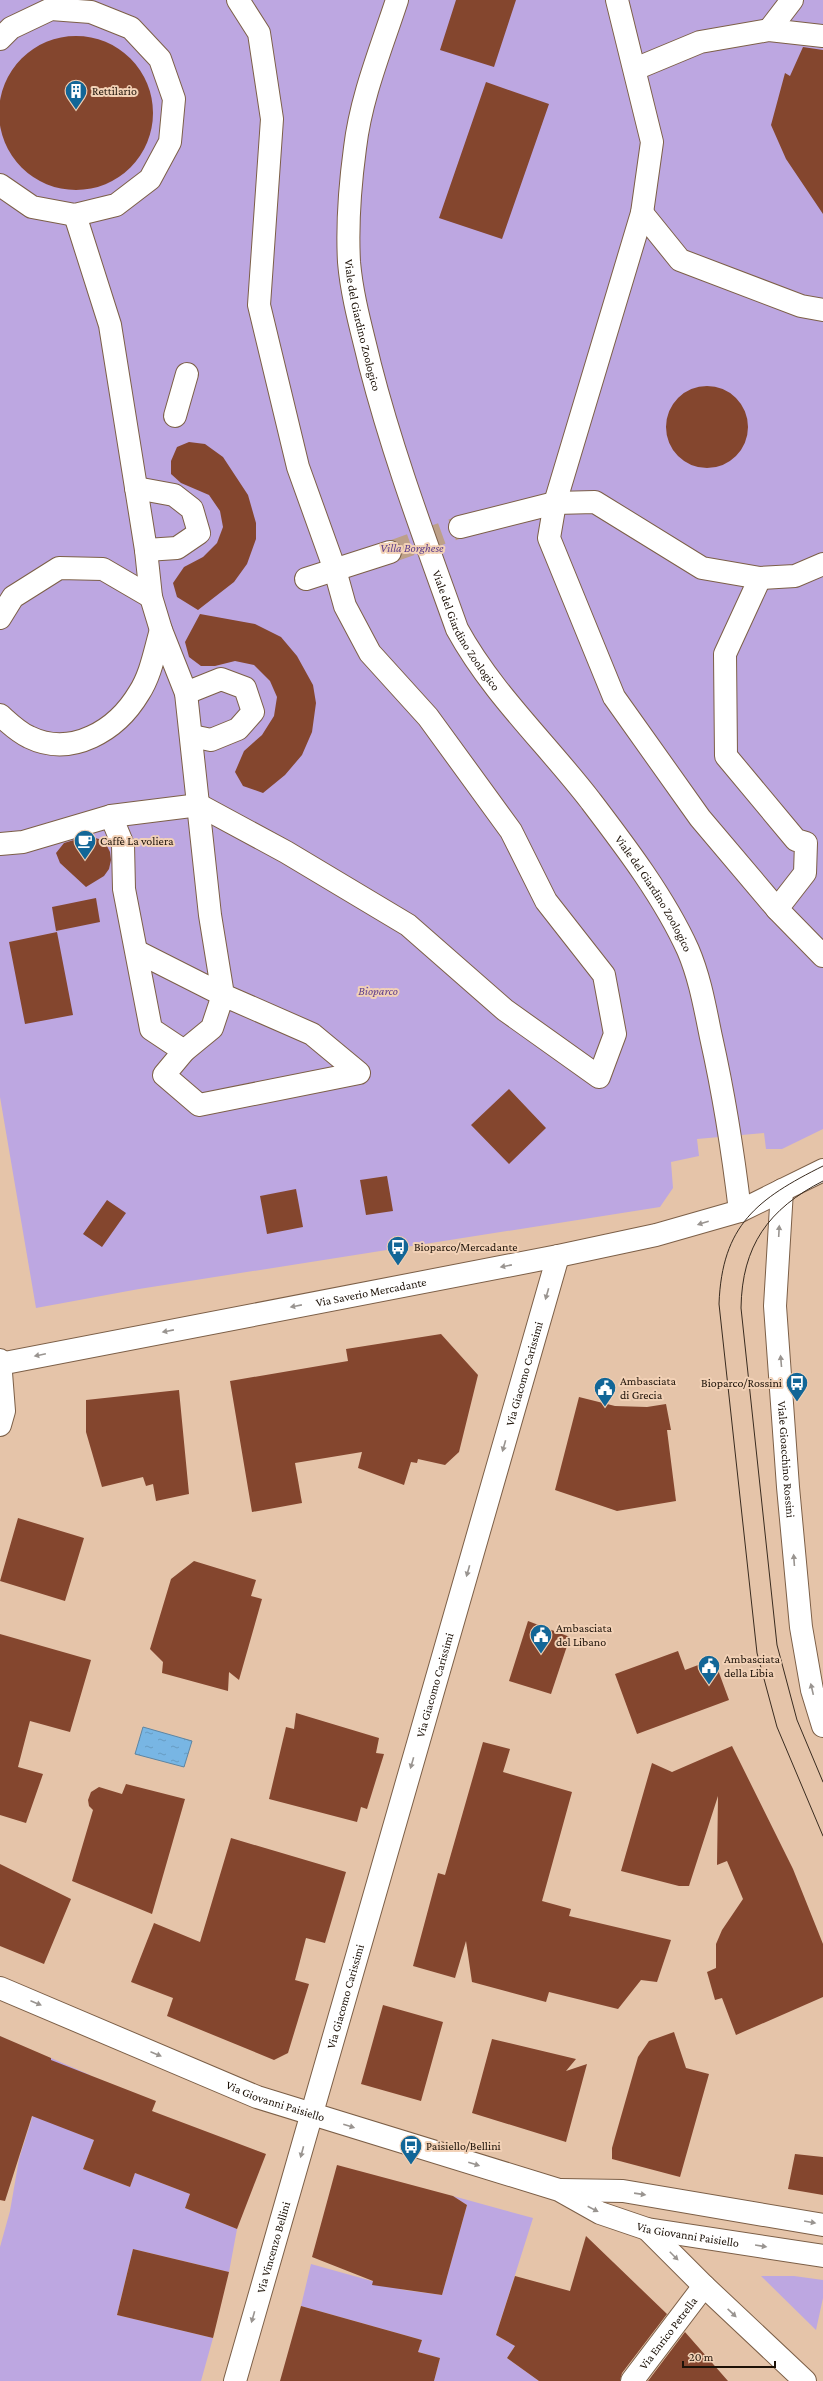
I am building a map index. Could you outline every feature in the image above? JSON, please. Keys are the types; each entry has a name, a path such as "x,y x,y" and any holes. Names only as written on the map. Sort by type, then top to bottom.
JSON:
{"street":[{"path":"0,844 23,842 112,816 198,805 286,852 408,925 505,1010 599,1077 615,1034 604,975 546,901 511,831 437,729 370,653 345,606 335,570 298,467 259,305 272,119 259,33 238,0"},
{"name":"Viale del Giardino Zoologico","path":"397,0 362,106 355,148 349,206 349,263 359,322 378,395 410,496 457,629 466,646 493,684 589,799 659,899 688,949 697,973 718,1068 733,1148 740,1211"},
{"path":"617,0 652,142 642,213 555,503 549,538 614,698 700,818 777,909 823,956"},
{"path":"769,30 792,0"},
{"path":"0,39 10,28 50,4 91,12 131,28 160,59 174,99 170,142 150,179 116,205 75,215 32,207 0,185"},
{"path":"635,69 700,42 769,30 823,36"},
{"path":"642,213 680,260 801,306 823,310"},
{"path":"75,215 110,325 146,550 151,597 161,630 186,693 192,736 210,915 223,994 212,1028 184,1051 164,1075 199,1105 359,1074 312,1034 223,994 138,952"},
{"path":"175,416 187,374"},
{"path":"136,488 174,495 192,509 199,533 177,548 146,550"},
{"path":"460,528 555,503 595,502 702,568 760,578 795,576 823,564"},
{"path":"306,579 390,552"},
{"path":"0,618 13,597 59,568 103,569 151,597"},
{"path":"760,578 725,654 726,756 796,840 806,843 805,873 777,909"},
{"path":"0,715 30,738 72,744 95,736 118,721 140,692 151,665 161,630"},
{"path":"186,693 221,679 245,688 253,712 238,729 211,740 192,736"},
{"path":"112,816 122,845 124,889 138,952 151,1029 184,1051"},
{"name":"Via Saverio Mercadante","path":"0,1362 558,1256 683,1229 740,1211 823,1170"},
{"name":"Viale Gioacchino Rossini","path":"782,1190 775,1306 791,1519 805,1656 823,1726"},
{"name":"Via Giacomo Carissimi","path":"312,2115 558,1256"},
{"path":"0,1362 4,1411 0,1425"},
{"name":"Via Giovanni Paisiello","path":"0,1988 257,2097 559,2190 600,2213 647,2228 823,2256"},
{"name":"Via Vincenzo Bellini","path":"235,2381 312,2115"},
{"name":"Via Giovanni Paisiello","path":"559,2190 623,2192 823,2225"},
{"path":"647,2228 704,2286 805,2381"},
{"name":"Via Enrico Petrella","path":"632,2381 704,2286"}],"green space":[{"name":"Bioparco","path":"0,0 823,0 823,1129 782,1149 766,1149 764,1133 697,1139 699,1156 671,1162 673,1188 660,1207 139,1289 36,1308 0,1097"},
{"path":"51,2058 90,2075 69,2130 94,2140 83,2169 130,2187 135,2173 190,2194 185,2208 237,2229 229,2272 133,2249 117,2315 213,2338 201,2381 0,2381 0,2247 10,2211 19,2159"},
{"path":"453,2196 533,2218 496,2335 515,2346 507,2358 539,2381 434,2381 440,2358 418,2352 422,2340 301,2306 311,2264 404,2290 442,2295 467,2205"},
{"path":"761,2276 794,2276 823,2280 823,2298 816,2330"}],"water":[{"path":"143,1727 192,1741 184,1767 135,1754"}],"building":[{"path":"456,0 516,0 494,67 440,50"},
{"name":"Rettilario","path":"76,36 91,38 112,45 119,49 135,64 140,70 147,84 153,113 151,128 144,149 140,156 125,172 119,177 105,184 76,190 61,188 40,181 33,177 17,162 12,156 5,142 -1,113 1,98 8,77 12,70 27,54 33,49 47,42"},
{"path":"803,47 823,50 823,214 786,159 771,125 785,73 790,76"},
{"path":"486,82 549,104 502,239 439,218"},
{"path":"707,386 723,389 736,398 745,411 748,427 745,443 736,456 723,465 707,468 691,465 678,456 669,443 666,427 669,411 678,398 691,389"},
{"path":"189,442 205,444 223,457 248,495 256,523 256,539 247,564 234,582 198,610 177,597 173,583 184,567 203,557 217,543 223,527 220,511 209,495 181,483 171,474 171,461 177,447"},
{"path":"200,614 255,624 281,637 297,656 313,685 316,703 312,732 302,755 285,775 263,793 243,786 235,772 244,751 262,735 274,716 277,697 270,681 254,665 235,661 215,666 201,666 189,657 185,642"},
{"name":"Caffè La voliera","path":"87,836 99,839 106,844 110,852 111,860 109,869 104,876 86,887 60,863 56,853 64,843"},
{"path":"96,898 100,922 56,931 52,907"},
{"path":"57,932 73,1015 25,1024 9,942"},
{"path":"509,1089 546,1128 509,1164 471,1125"},
{"path":"387,1176 393,1211 366,1215 360,1180"},
{"path":"296,1189 303,1227 267,1234 260,1196"},
{"path":"107,1200 126,1213 102,1247 83,1234"},
{"path":"441,1334 478,1375 459,1452 445,1465 418,1459 417,1463 411,1462 404,1485 358,1468 362,1452 295,1463 302,1503 252,1512 230,1381 348,1361 346,1349"},
{"path":"179,1390 189,1494 156,1501 153,1484 146,1486 143,1477 102,1487 86,1432 86,1400"},
{"path":"579,1397 615,1406 647,1407 666,1404 671,1430 667,1430 676,1501 617,1511 555,1490"},
{"path":"18,1518 84,1538 65,1601 0,1581"},
{"path":"194,1561 256,1580 251,1596 262,1599 239,1680 229,1672 228,1691 162,1673 163,1662 150,1649 171,1579"},
{"path":"528,1621 570,1637 551,1694 509,1681"},
{"path":"0,1634 91,1660 70,1732 30,1721 18,1767 43,1774 26,1823 0,1815"},
{"path":"678,1651 685,1670 714,1659 729,1700 637,1734 615,1674"},
{"path":"296,1713 379,1738 376,1753 384,1754 367,1809 361,1807 357,1822 269,1799 286,1727 294,1729"},
{"path":"483,1742 510,1749 503,1772 572,1792 542,1901 571,1909 569,1916 671,1940 657,1982 641,1980 618,2009 549,1992 546,2002 472,1982 466,1941 455,1978 413,1966 438,1873 445,1875"},
{"path":"732,1746 793,1869 823,1944 823,1997 736,2035 722,1998 715,2000 707,1972 716,1968 716,1944 722,1930 743,1899 727,1861 717,1865 718,1796 689,1886 679,1886 621,1871 652,1763 672,1772"},
{"path":"126,1784 185,1799 152,1914 72,1881 93,1810 89,1806 88,1800 91,1792 99,1787 122,1794"},
{"path":"231,1838 346,1872 325,1943 306,1938 295,1980 309,1984 288,2053 274,2060 167,2016 173,1998 131,1982 154,1923 200,1942"},
{"path":"0,1864 71,1899 44,1964 0,1946"},
{"path":"383,2005 443,2022 421,2101 361,2084"},
{"path":"674,2032 686,2068 709,2074 680,2177 612,2159 612,2148 638,2057 649,2041"},
{"path":"0,2036 51,2058 51,2060 156,2101 152,2111 266,2154 237,2229 185,2208 190,2194 135,2173 130,2187 83,2169 94,2140 32,2116 5,2201 0,2200"},
{"path":"492,2039 576,2059 566,2071 587,2064 566,2142 472,2113"},
{"path":"795,2154 823,2157 823,2195 788,2189"},
{"path":"337,2165 453,2196 467,2205 442,2295 372,2285 373,2281 312,2257"},
{"path":"586,2236 667,2314 622,2373 620,2381 539,2381 507,2358 515,2346 496,2335 515,2276 570,2291"},
{"path":"133,2249 229,2272 213,2338 117,2315"},
{"path":"301,2306 422,2340 418,2352 440,2358 434,2381 280,2381"},
{"path":"685,2332 728,2381 648,2381"}],"tunnel":[{"path":"390,552 460,527"}],"tram line":[{"path":"823,1166 779,1190 762,1203 747,1218 736,1234 727,1254 722,1277 719,1304 757,1653 777,1727 823,1836"},
{"path":"823,1181 787,1204 773,1217 762,1232 753,1248 746,1266 741,1308 777,1645 797,1720 823,1782"}],"place":[{"name":"Rettilario","path":"76,110"},
{"name":"Caffè La voliera","path":"85,860"},
{"name":"Bioparco/Mercadante","path":"398,1266"},
{"name":"Bioparco/Rossini","path":"797,1402"},
{"name":"Ambasciata di Grecia","path":"605,1408"},
{"name":"Ambasciata del Libano","path":"541,1654"},
{"name":"Ambasciata della Libia","path":"709,1686"},
{"name":"Paisiello/Bellini","path":"411,2166"}],"park label":[{"name":"Villa Borghese","path":"412,548"}]}
